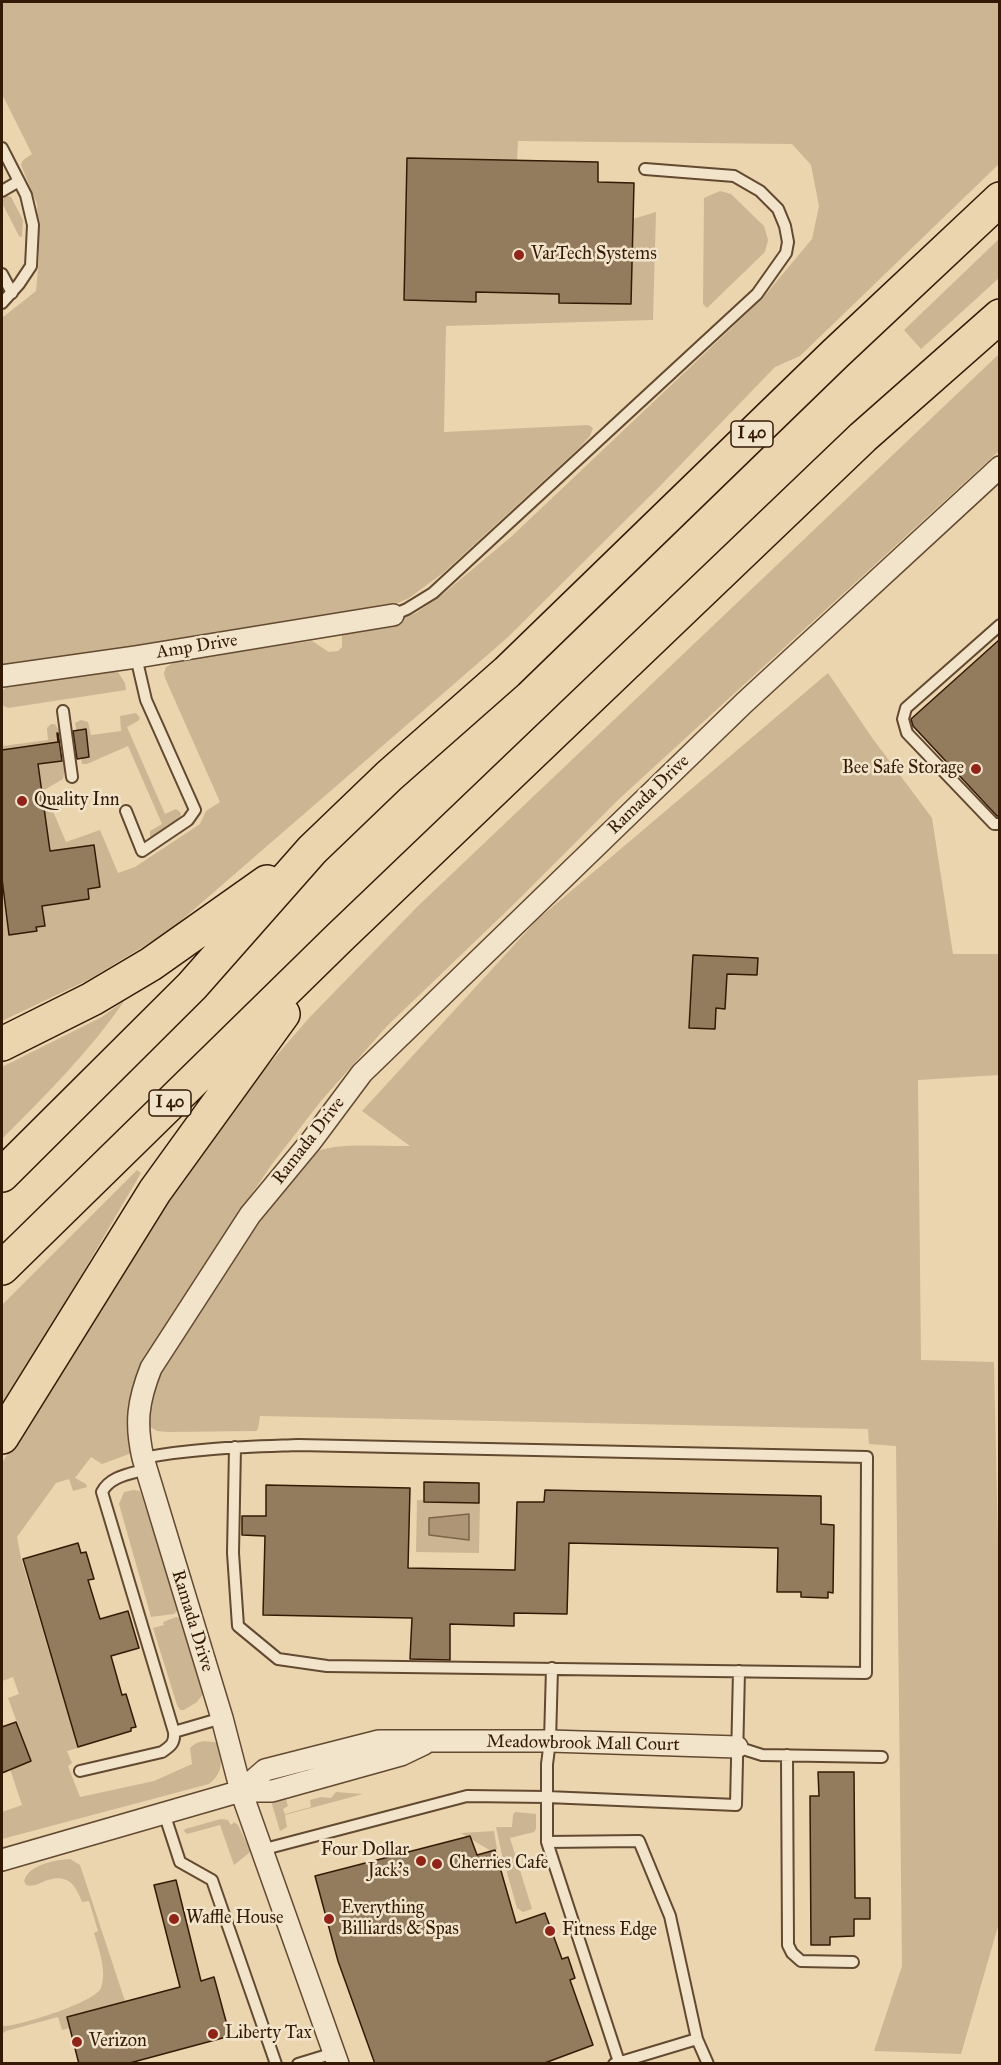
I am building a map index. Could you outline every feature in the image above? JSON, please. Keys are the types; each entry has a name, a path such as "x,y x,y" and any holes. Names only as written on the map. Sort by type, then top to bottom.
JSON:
{"highway":[{"name":"I 40","path":"2,1175 192,986 312,850 389,776 507,672 835,354 999,199"},
{"name":"I 40","path":"2,1268 339,938 863,437 999,316"},
{"path":"2,1044 92,999 151,964 312,850"},
{"path":"2,1437 155,1191 339,938"}],"street":[{"name":"Ramada Drive","path":"336,2058 241,1791 222,1718 145,1463 139,1440 139,1407 142,1390 151,1368 250,1215 312,1140 362,1073 744,703 999,467"},
{"name":"Amp Drive","path":"2,676 136,657 393,615"},
{"name":"Meadowbrook Mall Court","path":"241,1791 265,1770 379,1741 550,1741 737,1747"},
{"path":"2,1860 241,1791"}],"lane":[{"path":"2,148 26,195 33,225 31,266 2,303"},
{"path":"393,615 433,593 640,403 757,294 786,253 788,242 778,209 760,191 734,176 645,170"},
{"path":"2,191 19,181"},
{"path":"2,274 12,293"},
{"path":"999,625 906,708 903,719 907,733 994,824 999,824"},
{"path":"126,811 142,851 188,820 195,810 146,700 136,657"},
{"path":"63,711 72,777"},
{"path":"80,1771 162,1752 175,1741 102,1492 106,1484 114,1479 145,1463 180,1450 235,1447 298,1445 867,1457 866,1672 327,1666 278,1659 238,1626 233,1553 235,1447"},
{"path":"552,1668 547,1764 547,1842 616,2063 697,2039"},
{"path":"261,1850 467,1796 736,1805 739,1671"},
{"path":"174,1732 222,1718"},
{"path":"737,1747 762,1755 882,1757"},
{"path":"787,1755 788,1945 792,1953 801,1961 853,1962"},
{"path":"165,1813 180,1862 212,1880 276,2064"},
{"path":"547,1842 639,1841 670,1916 697,2039 708,2064"},
{"path":"298,2064 336,2058"}],"shaded area":[{"path":"2,2 999,2 999,164 800,356 775,367 660,486 507,638 169,931 88,980 2,1021 2,879 9,934 37,930 36,927 45,926 42,906 89,899 88,889 100,887 94,846 36,853 37,761 66,761 63,779 44,790 66,842 100,830 118,873 135,867 200,824 206,811 220,802 165,678 166,667 178,660 312,641 329,652 338,651 342,647 342,633 387,625 416,613 443,594 512,536 761,300 812,239 819,206 811,165 792,144 518,141 517,161 404,300 475,302 476,292 559,294 560,303 631,304 633,219 656,212 653,320 446,326 444,432 588,425 593,428 590,436 579,448 443,573 409,598 387,608 2,666 2,318 36,291 39,257 37,204 21,165 23,160 32,154 2,94"},
{"path":"720,191 731,194 764,226 768,240 765,252 707,308 703,304 704,198"},
{"path":"4,197 11,197 23,220 22,237 19,236 2,203"},
{"path":"999,239 999,278 921,349 904,330"},
{"path":"999,354 999,451 619,799 387,1026 321,1101 272,1164 219,1242 140,1372 129,1409 132,1453 102,1464 91,1457 75,1478 87,1487 73,1491 69,1479 56,1483 17,1537 21,1558 78,1748 67,1751 72,1763 68,1766 80,1797 154,1781 192,1764 190,1748 200,1742 219,1743 221,1760 220,1770 209,1784 2,1839 2,1812 22,1805 10,1769 31,1761 8,1698 19,1694 13,1677 2,1681 2,1463 164,1199 252,1084 309,1018 418,906"},
{"path":"108,671 118,672 125,683 126,690 8,708 2,705 2,691 10,684"},
{"path":"828,673 873,739 932,818 953,954 999,954 999,1075 918,1080 921,1360 994,1362 1000,1636 999,1923 961,2054 874,2051 902,1966 896,1446 869,1444 868,1429 260,1416 256,1431 168,1432 157,1431 149,1426 151,1403 161,1374 177,1342 219,1275 302,1161 310,1154 332,1147 410,1146 362,1111 537,920"},
{"path":"136,713 140,718 127,727 165,814 176,809 181,813 180,818 153,837 150,837 150,831 162,824 128,746 87,764 82,764 75,723 81,720 88,722 91,735 121,731 120,716"},
{"path":"55,724 60,732 57,733 58,742 2,750 2,746 48,740 47,728"},
{"path":"125,1000 82,1055 2,1139 2,1067 102,1017"},
{"path":"137,1170 141,1173 2,1411 2,1305"},
{"path":"140,1491 179,1609 174,1614 151,1617 119,1504 124,1492"},
{"path":"417,1500 480,1502 479,1553 416,1552"},
{"path":"469,1514 469,1540 429,1535 429,1518"},
{"path":"176,1617 181,1618 204,1693 197,1702 184,1710 180,1710 177,1705 153,1628 164,1625 163,1622"},
{"path":"336,1792 363,1794 285,1815 287,1827 280,1831 271,1801 285,1796 288,1806 283,1809 285,1814 311,1807 310,1800 321,1797 331,1798"},
{"path":"515,1812 536,1814 534,1832 510,1838 532,1909 523,1912 517,1908 496,1827 512,1827"},
{"path":"221,1819 228,1820 231,1825 234,1822 238,1825 250,1850 234,1865 220,1825 187,1834 184,1831"},
{"path":"494,1831 497,1849 491,1851 461,1833"},
{"path":"70,1859 80,1865 125,2001 67,2017 70,2028 62,2030 58,2017 2,2034 2,2026 39,2018 71,2006 96,1994 101,1988 103,1967 94,1933 98,1931 89,1901 82,1902 73,1885 65,1879 53,1879 31,1886 26,1885 24,1881 36,1867 49,1862"}],"building":[{"name":"VarTech Systems","path":"407,158 598,162 598,182 634,183 631,304 559,303 559,294 476,292 476,302 404,300"},
{"name":"Bee Safe Storage","path":"999,640 999,816 997,816 913,726 911,719"},
{"path":"86,729 89,757 77,759 73,731"},
{"name":"Quality Inn","path":"57,733 62,761 38,764 50,851 94,845 100,887 88,889 89,899 42,906 45,926 36,927 37,931 9,935 2,879 2,750 58,742"},
{"path":"693,955 758,958 757,975 727,974 725,1009 716,1008 715,1029 689,1028"},
{"path":"424,1482 479,1483 479,1503 424,1502"},
{"path":"266,1485 410,1488 408,1568 515,1570 517,1502 544,1502 545,1490 821,1496 821,1524 834,1525 833,1593 828,1592 828,1598 801,1597 801,1592 777,1592 778,1548 569,1543 567,1614 514,1613 514,1626 450,1624 450,1660 410,1659 412,1618 263,1615 265,1536 242,1535 242,1516 266,1516"},
{"path":"78,1543 81,1553 86,1552 94,1579 88,1580 100,1619 128,1611 139,1648 111,1656 122,1695 126,1694 136,1727 131,1728 131,1731 78,1747 23,1559"},
{"path":"16,1722 31,1761 2,1773 2,1727"},
{"path":"818,1772 854,1772 855,1898 870,1898 870,1919 854,1919 854,1936 830,1937 830,1945 811,1945 810,1796 819,1796"},
{"path":"470,1836 477,1855 495,1850 516,1923 545,1913 562,1959 568,1957 575,1978 570,1980 593,2045 542,2064 375,2064 338,1961 315,1876"},
{"path":"176,1880 201,1981 214,1977 230,2036 126,2064 79,2064 67,2017 180,1987 154,1885"}],"place":[{"name":"VarTech Systems","path":"519,255"},
{"name":"Bee Safe Storage","path":"976,769"},
{"name":"Quality Inn","path":"22,801"},
{"name":"Four Dollar Jack's","path":"421,1861"},
{"name":"Cherries Cafe","path":"437,1864"},
{"name":"Waffle House","path":"174,1919"},
{"name":"Everything Billiards & Spas","path":"329,1919"},
{"name":"Fitness Edge","path":"550,1931"},
{"name":"Liberty Tax","path":"213,2034"},
{"name":"Verizon","path":"77,2042"}]}
